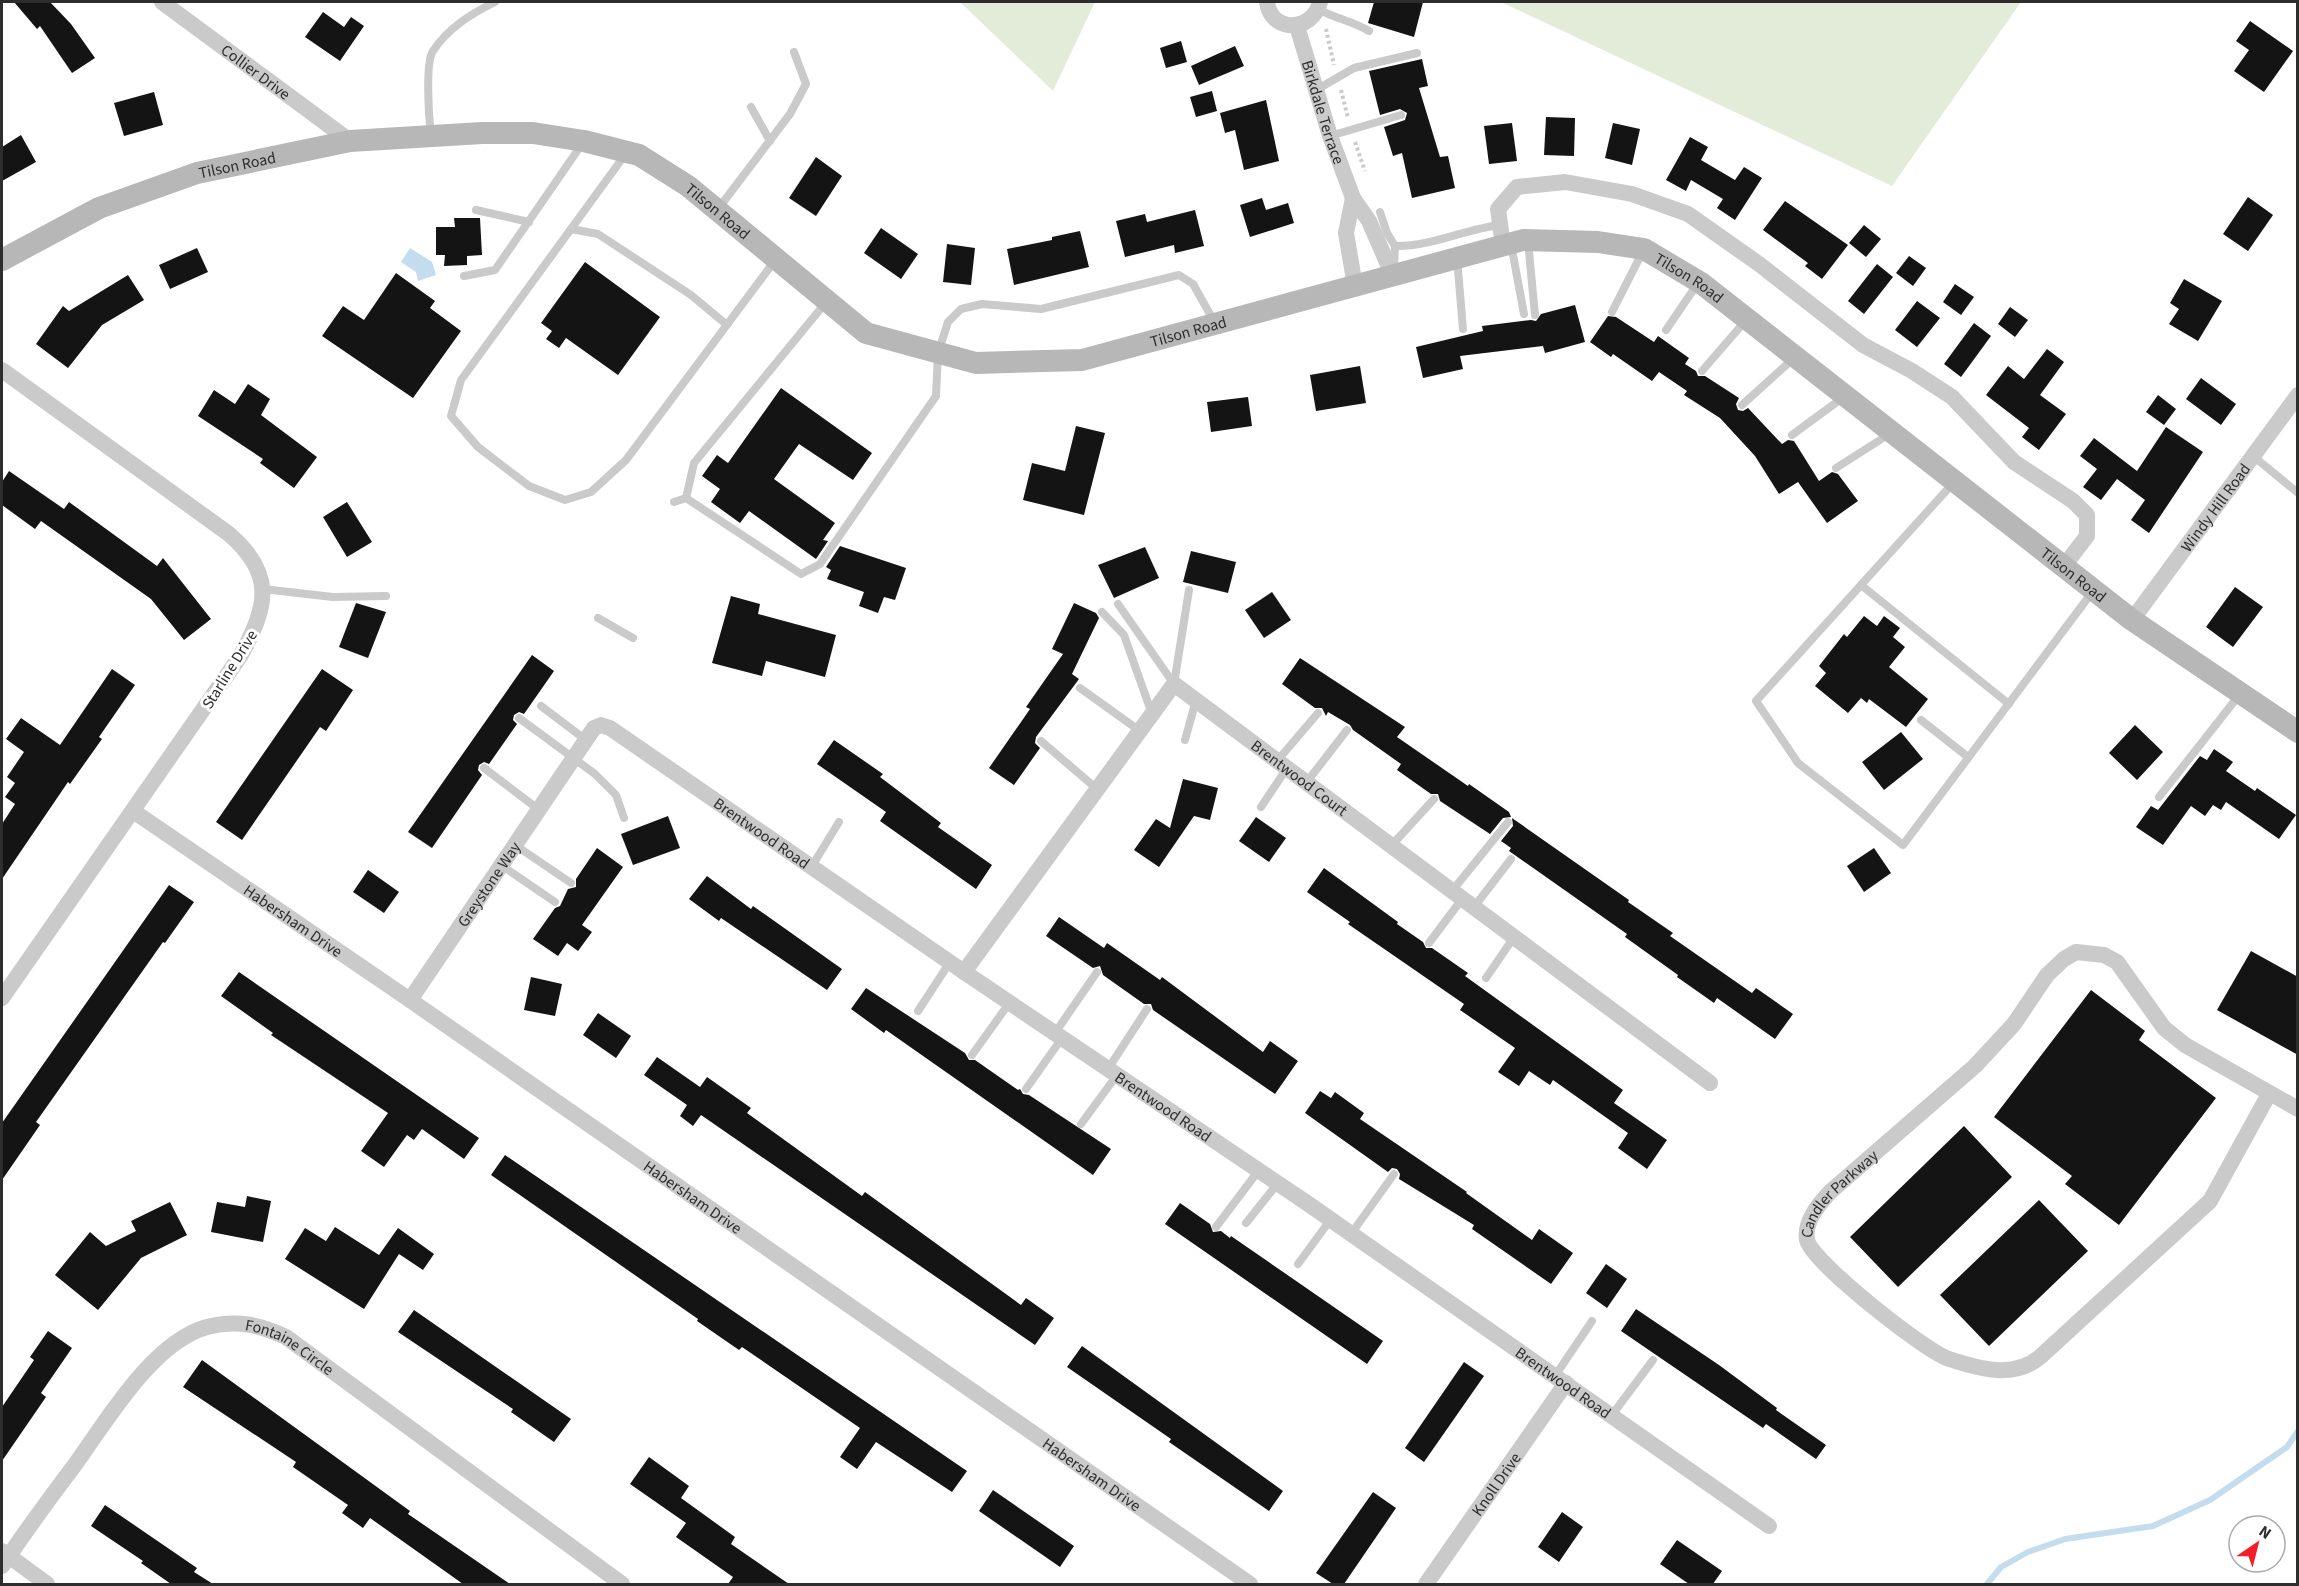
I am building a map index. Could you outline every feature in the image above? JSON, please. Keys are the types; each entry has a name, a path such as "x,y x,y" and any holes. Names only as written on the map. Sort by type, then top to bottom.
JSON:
{"street":[{"name":"Collier Drive","path":"162,2 350,141"},
{"path":"1267,2 1268,10 1280,23 1297,26 1313,18 1319,5"},
{"name":"Birkdale Terrace","path":"1297,26 1330,136 1353,198 1369,221 1393,276"},
{"name":"Tilson Road","path":"2,260 99,208 197,173 350,141 533,133 584,141 639,155 688,186 866,333 975,363 1082,360 1457,258 1510,239 1598,242 1644,249 1699,282 1748,319 2132,620 2298,732"},
{"path":"1510,239 1498,209 1517,187 1565,182 1632,194 1688,214 1760,264 1863,345 1912,371 1952,397 2014,462 2073,501 2087,515 2086,536 2064,567"},
{"path":"1353,198 1346,233 1355,286"},
{"name":"Starline Drive","path":"2,370 229,534 254,558 261,573 263,589 261,609 255,628 241,655 2,998"},
{"name":"Windy Hill Road","path":"2132,620 2295,402"},
{"path":"964,972 1174,684"},
{"name":"Brentwood Court","path":"1174,684 1710,1083"},
{"name":"Brentwood Road","path":"570,763 594,728 601,725 621,733 964,972 1331,1219 1769,1526"},
{"name":"Greystone Way","path":"410,1000 570,763"},
{"name":"Habersham Drive","path":"133,811 410,1000 1251,1584"},
{"name":"Candler Parkway","path":"2269,1094 2210,1201 2040,1358 2020,1369 2008,1372 1947,1359 1866,1302 1811,1251 1807,1238 1809,1223 1816,1207 1830,1192 1975,1066 2014,1024 2047,975 2064,959 2076,952 2104,955 2117,962 2164,1028 2185,1045 2298,1109"},
{"name":"Fontaine Circle","path":"4,1558 119,1403 156,1360 177,1342 206,1327 237,1322 261,1326 286,1337 622,1584"},
{"name":"Knoll Drive","path":"1426,1584 1561,1380"},
{"path":"4,1558 47,1584"}],"lane":[{"path":"431,136 428,111 431,52 462,20 495,2"},
{"path":"1319,5 1334,17 1348,19 1369,31"},
{"path":"717,210 790,114 807,84 794,52"},
{"path":"1316,90 1354,68 1417,53"},
{"path":"751,107 770,141"},
{"path":"1330,136 1401,115"},
{"path":"464,276 495,270 584,141"},
{"path":"627,152 461,380 451,416 478,447 529,486 565,500 591,492 626,460 776,259"},
{"path":"476,210 529,222"},
{"path":"1380,212 1387,233 1395,246 1393,276"},
{"path":"1395,246 1410,247 1478,228 1510,239"},
{"path":"571,229 598,234 691,295 727,325"},
{"path":"1510,239 1524,314"},
{"path":"1510,239 1535,315"},
{"path":"1612,312 1644,249"},
{"path":"1457,258 1463,329"},
{"path":"686,498 801,574 820,564 936,396 938,353 948,322 962,309 982,304 1041,309 1179,275 1193,284 1215,324"},
{"path":"1666,330 1699,282"},
{"path":"686,498 694,463 827,301"},
{"path":"1702,371 1748,319"},
{"path":"1742,405 1796,356"},
{"path":"1792,435 1846,396"},
{"path":"1836,468 1892,432"},
{"path":"2253,456 2298,493"},
{"path":"1955,481 1756,701 1798,763 1903,845 2094,590"},
{"path":"674,502 686,498"},
{"path":"1860,585 2008,704"},
{"path":"263,589 333,597 386,596"},
{"path":"1174,684 1189,590"},
{"path":"1118,603 1174,684"},
{"path":"1102,612 1124,635 1152,715"},
{"path":"598,618 633,638"},
{"path":"1080,688 1140,731"},
{"path":"2159,797 2240,693"},
{"path":"1185,740 1196,700"},
{"path":"541,706 586,740"},
{"path":"1261,807 1282,765 1318,713"},
{"path":"519,718 570,763 595,774 616,795 624,818"},
{"path":"1921,720 1968,757"},
{"path":"1306,783 1347,730"},
{"path":"1041,741 1097,789"},
{"path":"484,768 538,809"},
{"path":"1391,846 1434,799"},
{"path":"812,866 839,822"},
{"path":"1429,943 1463,899 1508,822"},
{"path":"515,844 571,883"},
{"path":"1463,899 1511,859"},
{"path":"501,865 555,902"},
{"path":"1486,978 1514,937"},
{"path":"918,1011 950,962"},
{"path":"1026,1089 1097,972"},
{"path":"972,1055 1010,1002"},
{"path":"1081,1124 1113,1072 1147,1009"},
{"path":"1216,1227 1259,1170"},
{"path":"1351,1234 1394,1174"},
{"path":"1246,1224 1278,1183"},
{"path":"1298,1264 1331,1219"},
{"path":"1561,1380 1592,1321"},
{"path":"1612,1415 1653,1360"}],"green space":[{"path":"960,2 1095,2 1053,91"},
{"path":"1501,2 2021,2 1892,186"}],"water":[{"path":"410,248 432,262 436,275 418,281 416,272 401,262"}],"building":[{"path":"14,2 50,2 71,24 95,58 72,73 40,26 37,29"},
{"path":"1374,2 1423,2 1414,37 1368,23"},
{"path":"323,12 344,27 351,17 364,26 340,61 305,37"},
{"path":"2250,21 2293,51 2264,92 2234,71 2249,50 2236,41"},
{"path":"1181,41 1187,62 1166,68 1160,48"},
{"path":"1235,46 1244,66 1199,85 1191,66"},
{"path":"1422,59 1428,86 1419,88 1440,157 1448,156 1455,188 1412,198 1402,153 1393,156 1384,127 1405,120 1407,113 1400,109 1380,115 1369,71"},
{"path":"1212,91 1217,111 1196,117 1190,97"},
{"path":"154,92 163,125 124,136 114,103"},
{"path":"1266,100 1279,161 1244,170 1235,130 1225,133 1220,113"},
{"path":"1546,117 1575,118 1574,156 1544,155"},
{"path":"1512,123 1517,161 1489,164 1484,126"},
{"path":"1613,123 1640,129 1632,165 1605,158"},
{"path":"21,135 36,162 2,181 2,147"},
{"path":"1690,137 1708,147 1701,160 1735,180 1744,167 1762,178 1735,220 1717,208 1723,199 1691,180 1686,191 1666,180"},
{"path":"816,157 842,176 816,216 789,198"},
{"path":"2248,197 2273,215 2248,251 2223,234"},
{"path":"1262,198 1266,210 1288,203 1294,223 1250,237 1240,205"},
{"path":"1785,201 1848,245 1822,279 1805,266 1808,263 1763,230"},
{"path":"1195,210 1204,246 1175,253 1174,245 1125,257 1116,221 1145,214 1147,222"},
{"path":"454,218 480,218 482,255 467,256 467,265 444,266 445,255 436,255 436,227 455,227"},
{"path":"1864,225 1881,239 1866,257 1849,243"},
{"path":"881,228 918,254 901,279 864,253"},
{"path":"1080,231 1089,267 1014,285 1007,249 1052,240 1052,237"},
{"path":"947,244 975,248 971,285 943,282"},
{"path":"197,248 208,272 170,289 159,265"},
{"path":"1909,256 1926,268 1913,286 1896,273"},
{"path":"585,262 660,317 618,375 566,338 559,348 546,339 552,331 541,323"},
{"path":"1877,264 1893,277 1864,314 1848,301"},
{"path":"396,273 435,301 430,308 461,331 413,398 322,336 343,306 364,320"},
{"path":"128,275 144,300 102,325 68,368 36,344 63,306 69,311"},
{"path":"2184,279 2222,301 2198,341 2169,324 2179,309 2170,303"},
{"path":"1955,284 1974,297 1961,315 1943,302"},
{"path":"1917,301 1940,318 1917,347 1895,330"},
{"path":"1575,305 1585,342 1545,353 1543,346 1460,356 1463,369 1423,378 1416,347 1483,331 1482,326 1536,321 1541,314"},
{"path":"2010,307 2028,320 2015,337 1998,324"},
{"path":"1608,316 1616,317 1654,342 1658,336 1689,358 1685,364 1696,371 1698,376 1705,376 1739,398 1736,404 1738,410 1743,411 1748,408 1782,444 1788,440 1794,441 1819,481 1832,472 1838,474 1858,501 1827,523 1798,482 1779,494 1755,456 1720,418 1684,395 1687,391 1659,372 1652,381 1613,354 1611,357 1590,342"},
{"path":"1974,323 1991,336 1961,377 1944,364"},
{"path":"2047,349 2064,362 2040,395 2066,414 2039,450 2022,437 2029,428 1986,395 2008,366 2024,379"},
{"path":"1360,366 1366,403 1316,411 1310,375"},
{"path":"2201,378 2236,404 2221,425 2186,399"},
{"path":"248,384 270,399 261,415 317,457 294,488 260,463 263,459 198,416 214,390 235,404"},
{"path":"781,388 872,453 853,480 799,444 774,479 835,523 823,540 828,541 816,559 749,511 740,523 711,502 720,489 702,476 717,455 728,463"},
{"path":"2158,395 2176,409 2164,425 2146,412"},
{"path":"1248,397 1252,426 1211,432 1207,402"},
{"path":"1076,426 1105,433 1084,515 1023,500 1032,463 1065,471"},
{"path":"2166,427 2203,452 2149,533 2131,520 2145,500 2117,479 2101,500 2083,487 2097,469 2080,456 2094,438 2137,471"},
{"path":"9,471 64,509 69,502 157,566 163,558 211,619 184,640 151,599 41,521 35,529 2,505 2,482"},
{"path":"347,502 372,542 347,557 323,517"},
{"path":"840,546 906,568 895,600 884,597 878,613 859,606 864,592 827,579 831,570 826,567"},
{"path":"1145,547 1159,578 1114,598 1098,565"},
{"path":"1191,551 1236,562 1228,593 1183,582"},
{"path":"2235,587 2263,607 2233,647 2206,627"},
{"path":"1272,592 1291,620 1264,638 1245,610"},
{"path":"731,596 760,604 758,614 836,635 825,677 766,661 762,676 712,663"},
{"path":"356,603 386,612 368,658 339,647"},
{"path":"1074,603 1096,613 1099,618 1072,674 1079,679 1036,737 1035,743 1040,748 1014,785 989,768 1030,709 1026,707 1063,654 1052,649"},
{"path":"1864,616 1877,626 1884,616 1900,628 1893,637 1905,647 1889,667 1928,699 1906,727 1869,699 1867,703 1861,698 1848,713 1815,686 1826,673 1819,666 1844,634 1847,637"},
{"path":"532,655 554,671 524,714 519,712 514,715 513,720 517,724 489,764 484,762 479,765 478,770 482,775 432,848 408,832"},
{"path":"1300,658 1405,727 1397,737 1509,812 1511,817 1503,818 1490,834 1440,801 1438,794 1431,794 1397,770 1401,764 1353,730 1350,725 1328,712 1326,716 1322,708 1315,708 1282,684"},
{"path":"112,669 135,685 99,737 102,739 70,784 68,782 2,879 2,824 15,804 5,797 15,783 7,777 24,752 6,739 21,718 60,745"},
{"path":"322,669 353,690 326,731 320,727 242,840 216,822"},
{"path":"2135,725 2163,752 2137,780 2109,753"},
{"path":"1901,732 1923,759 1884,790 1862,762"},
{"path":"834,740 883,774 880,777 941,823 938,827 992,865 976,889 880,821 886,812 817,764"},
{"path":"2214,749 2233,762 2226,771 2255,791 2257,788 2296,815 2279,839 2226,802 2221,810 2213,805 2205,816 2191,806 2163,845 2136,827 2151,806 2158,810 2200,756 2207,760"},
{"path":"1183,779 1218,788 1210,820 1194,816 1159,867 1134,850 1156,819 1170,828"},
{"path":"668,816 680,848 633,865 621,834"},
{"path":"1256,817 1286,838 1269,862 1239,841"},
{"path":"1512,818 1629,900 1628,902 1673,933 1670,936 1752,993 1756,988 1793,1014 1775,1039 1717,998 1714,1003 1677,977 1678,975 1625,937 1627,934 1509,851 1511,848 1501,841 1513,826"},
{"path":"597,848 623,867 582,925 592,932 578,951 567,943 558,956 533,939 555,908 560,906 568,889 576,887 576,879"},
{"path":"1874,848 1891,873 1864,892 1847,866"},
{"path":"1324,868 1398,922 1397,924 1423,942 1426,948 1432,948 1468,973 1465,976 1623,1090 1614,1103 1667,1140 1647,1169 1618,1148 1628,1133 1553,1080 1550,1085 1529,1071 1519,1086 1498,1072 1515,1048 1460,1010 1464,1004 1348,924 1350,922 1307,892"},
{"path":"368,870 399,892 384,913 353,892"},
{"path":"707,876 751,909 753,906 842,969 827,990 721,918 719,921 689,899"},
{"path":"169,885 194,902 165,943 163,942 36,1122 40,1125 2,1180 2,1123"},
{"path":"1059,917 1104,948 1107,943 1160,980 1162,977 1263,1052 1270,1041 1298,1061 1275,1094 1153,1010 1151,1004 1144,1004 1103,975 1100,966 1093,968 1046,936"},
{"path":"2251,951 2298,977 2298,1055 2217,1010"},
{"path":"239,972 479,1138 464,1159 422,1129 414,1140 407,1135 384,1167 361,1151 388,1113 271,1035 273,1033 221,996"},
{"path":"531,977 562,984 555,1016 524,1010"},
{"path":"866,988 965,1053 969,1060 975,1060 1018,1090 1020,1089 1023,1094 1029,1095 1111,1149 1093,1175 886,1030 884,1033 851,1009"},
{"path":"2091,990 2145,1031 2139,1040 2216,1098 2119,1225 2065,1184 2072,1176 1994,1117"},
{"path":"598,1013 631,1036 616,1058 583,1035"},
{"path":"657,1057 700,1087 707,1077 751,1108 747,1113 862,1196 865,1192 1021,1305 1026,1298 1054,1318 1035,1345 701,1115 693,1126 680,1116 687,1105 644,1075"},
{"path":"1320,1091 1331,1098 1335,1092 1364,1113 1360,1119 1467,1192 1532,1240 1539,1229 1573,1253 1551,1284 1472,1229 1474,1225 1399,1179 1400,1174 1397,1169 1392,1168 1388,1172 1305,1113"},
{"path":"1964,1126 2012,1177 1898,1287 1850,1237"},
{"path":"505,1155 967,1471 952,1492 876,1442 857,1469 840,1457 860,1428 742,1347 739,1350 491,1175"},
{"path":"247,1196 271,1201 263,1242 211,1232 217,1202 245,1207"},
{"path":"2039,1200 2088,1251 1989,1346 1940,1295"},
{"path":"170,1202 187,1235 141,1258 98,1310 55,1275 90,1232 106,1246 136,1231 131,1221"},
{"path":"1180,1203 1210,1224 1213,1232 1221,1231 1230,1238 1231,1236 1383,1341 1367,1364 1165,1224"},
{"path":"335,1227 379,1255 398,1228 434,1254 423,1270 399,1254 364,1309 285,1259 305,1228 326,1241"},
{"path":"1606,1264 1627,1279 1607,1308 1586,1293"},
{"path":"1636,1309 1719,1365 1777,1408 1776,1410 1826,1445 1816,1459 1766,1424 1763,1428 1621,1331"},
{"path":"414,1310 571,1419 554,1442 511,1412 513,1409 398,1332"},
{"path":"48,1331 72,1348 41,1393 46,1397 2,1461 2,1407 34,1360 30,1357"},
{"path":"1082,1346 1283,1491 1269,1511 1169,1442 1171,1439 1067,1367"},
{"path":"202,1360 410,1511 408,1514 510,1584 463,1584 370,1518 363,1528 342,1513 348,1505 293,1467 296,1462 183,1387"},
{"path":"1464,1362 1484,1376 1424,1462 1405,1448"},
{"path":"649,1457 689,1486 681,1498 735,1537 731,1544 789,1584 728,1584 733,1577 676,1537 686,1523 630,1484"},
{"path":"993,1490 1074,1546 1060,1567 979,1511"},
{"path":"1373,1492 1396,1508 1344,1584 1333,1584 1316,1573"},
{"path":"105,1505 197,1568 194,1572 213,1584 171,1584 141,1563 143,1561 91,1526"},
{"path":"1562,1512 1583,1527 1559,1562 1538,1547"},
{"path":"1677,1540 1722,1571 1713,1584 1689,1584 1660,1564"}],"waterway":[{"path":"1987,1584 2001,1567 2028,1552 2065,1539 2153,1526 2210,1500 2287,1447 2298,1431"}]}
